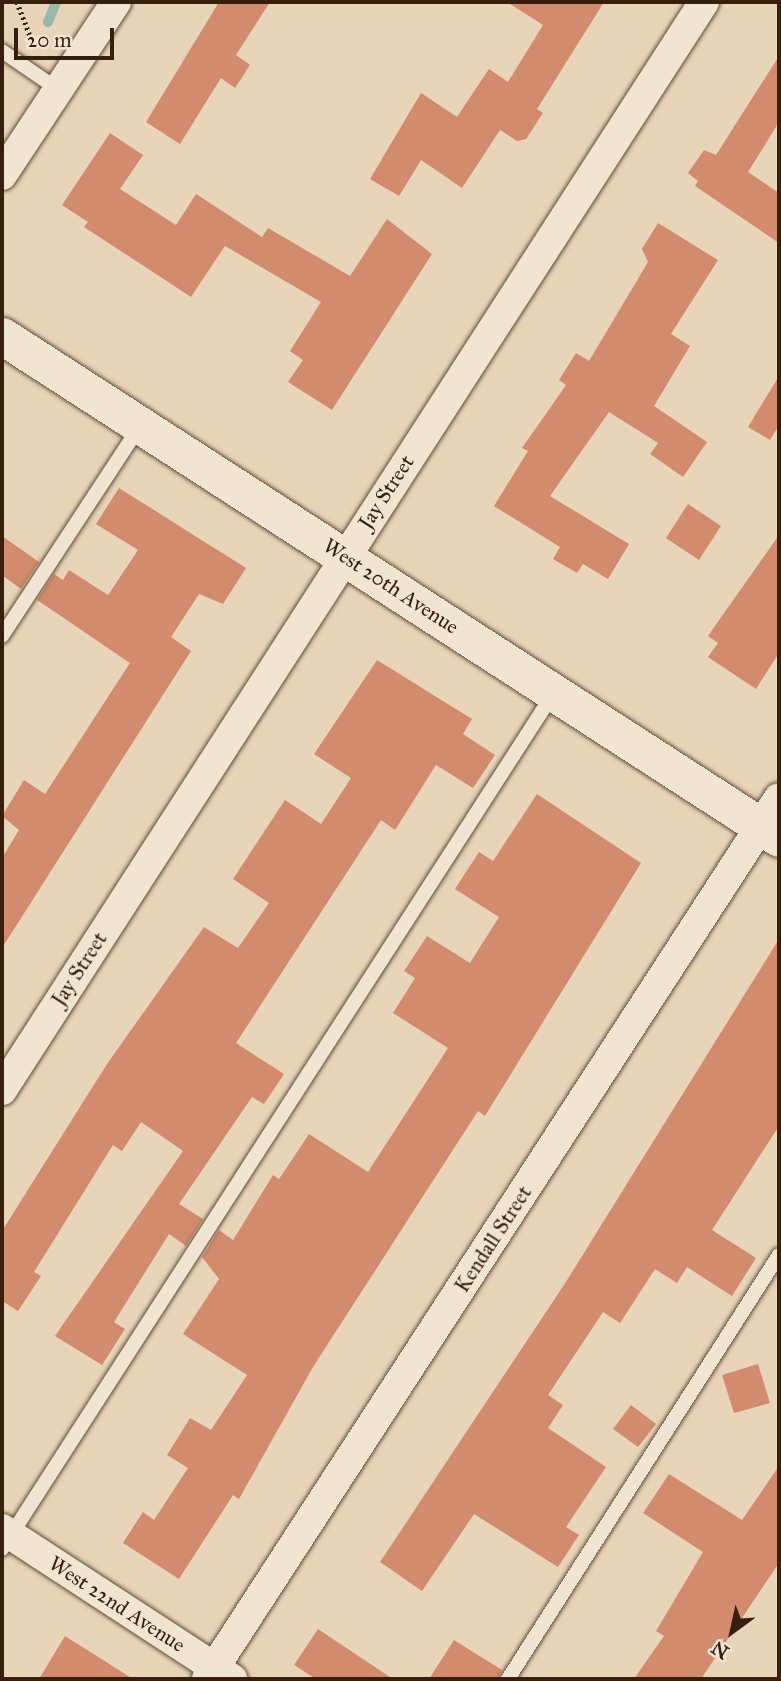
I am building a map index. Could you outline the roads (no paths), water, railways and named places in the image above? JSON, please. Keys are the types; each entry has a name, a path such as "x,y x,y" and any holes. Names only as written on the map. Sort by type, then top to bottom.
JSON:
{"street":[{"path":"2,175 116,2"},
{"name":"Jay Street","path":"2,1090 704,2"},
{"name":"West 20th Avenue","path":"2,336 554,692 773,821"},
{"name":"Kendall Street","path":"218,1675 773,821"},
{"name":"West 22nd Avenue","path":"5,1538 218,1675"}],"lane":[{"path":"2,51 60,90"},
{"path":"2,636 140,425"},
{"path":"5,1538 554,692"},
{"path":"508,1679 779,1255"}],"waterway":[{"path":"48,22 56,2"}]}
